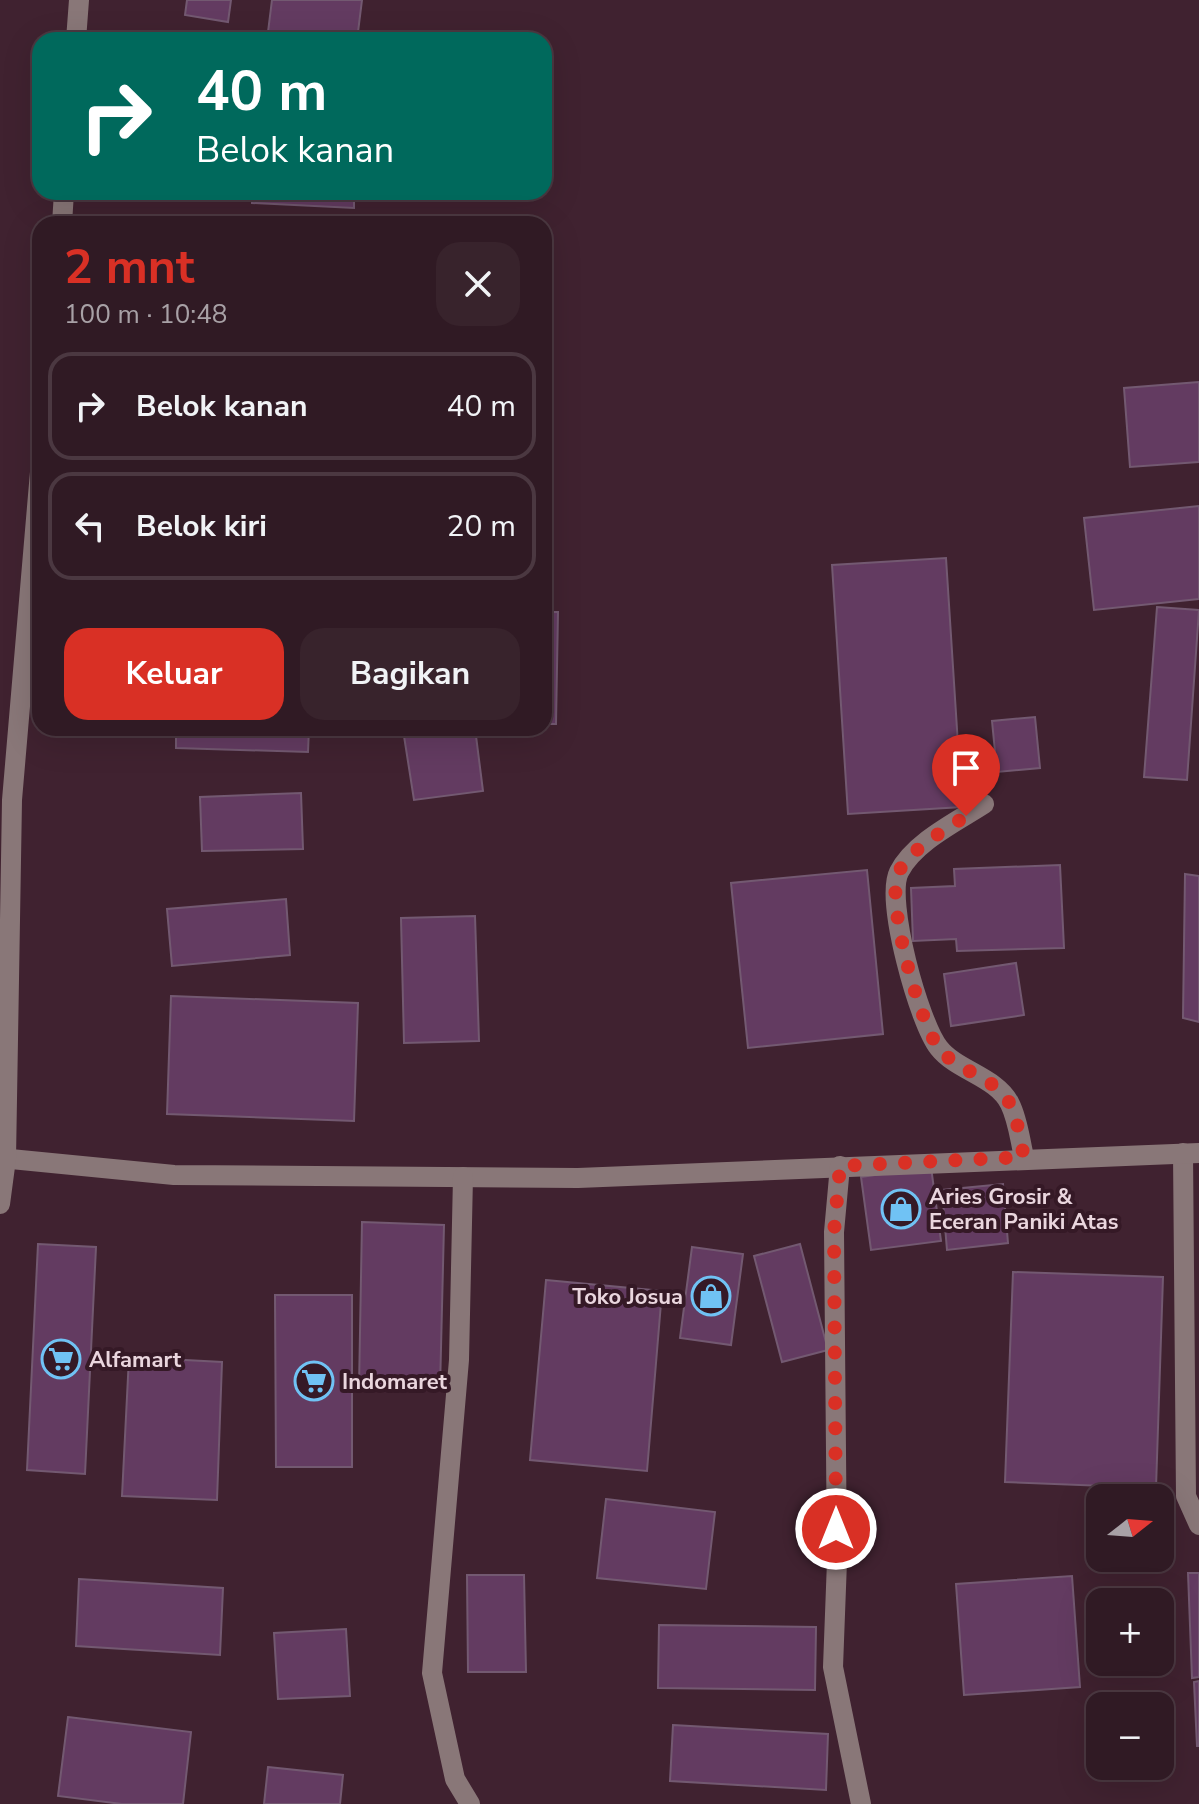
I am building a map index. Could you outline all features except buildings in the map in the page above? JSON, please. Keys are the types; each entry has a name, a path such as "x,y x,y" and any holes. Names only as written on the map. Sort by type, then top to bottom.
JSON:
{"street":[{"path":"77,32 79,0"},
{"path":"0,1204 12,800 32,566"},
{"path":"984,804 928,842 900,870 894,887 894,908 915,989 938,1047 1009,1101 1024,1157"},
{"path":"2,1160 174,1175 578,1178 1024,1157 1191,1153 1186,1496 1199,1525"},
{"path":"840,1166 834,1232 837,1561 833,1667 861,1804"},
{"path":"463,1177 459,1360 432,1673 455,1779 470,1804"}],"place":[{"name":"Aries Grosir & Eceran Paniki Atas","path":"901,1209"},
{"name":"Toko Josua","path":"711,1296"},
{"name":"Alfamart","path":"61,1359"},
{"name":"Indomaret","path":"314,1381"}],"route":[{"path":"836,1529 834,1232 840,1166 1024,1157 1009,1101 993,1085 961,1066 938,1047 915,989 894,908 894,887 900,870 928,842 966,816"}]}
